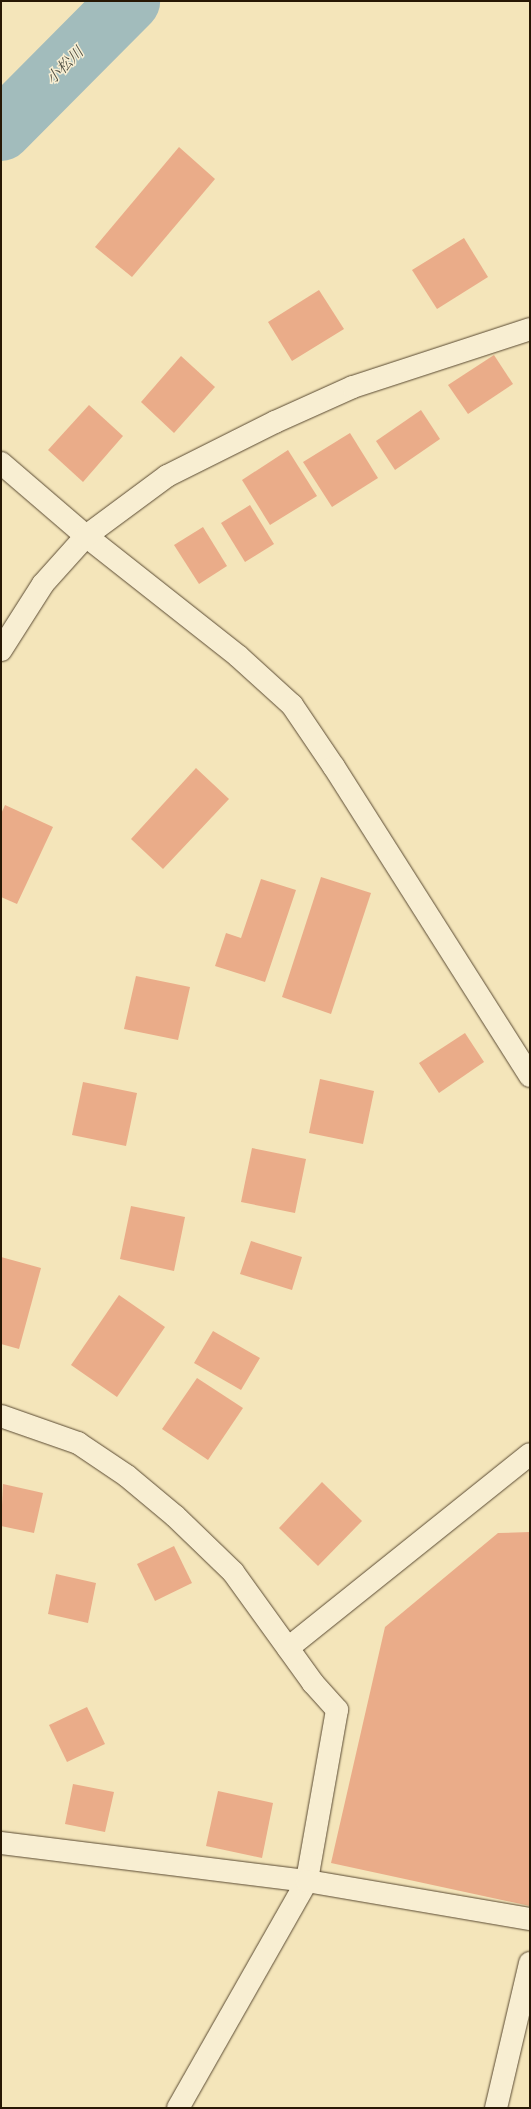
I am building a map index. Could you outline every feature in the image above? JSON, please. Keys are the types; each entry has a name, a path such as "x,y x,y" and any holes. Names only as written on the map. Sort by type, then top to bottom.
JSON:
{"street":[{"path":"1,650 43,584 86,536 167,476 275,422 353,387 530,329"},
{"path":"1,463 86,536 238,656 292,705 334,768 530,1076"},
{"path":"1,1416 78,1443 127,1476 176,1516 233,1572 288,1648 337,1710 307,1882 178,2108"},
{"path":"288,1648 530,1454"},
{"path":"1,1843 307,1882 530,1919"},
{"path":"496,2108 530,1963"}],"building":[{"path":"179,147 215,179 132,277 95,247"},
{"path":"464,238 488,277 437,309 412,270"},
{"path":"319,290 344,329 292,361 268,322"},
{"path":"494,355 513,384 468,414 448,385"},
{"path":"181,356 215,387 174,433 141,402"},
{"path":"89,405 123,436 83,482 48,450"},
{"path":"421,410 440,439 395,470 376,441"},
{"path":"350,433 378,478 332,507 303,462"},
{"path":"288,450 317,496 270,525 242,480"},
{"path":"250,505 274,544 245,562 221,523"},
{"path":"203,527 227,566 199,584 174,545"},
{"path":"196,768 229,799 163,869 131,839"},
{"path":"5,805 53,827 17,904 1,897 1,814"},
{"path":"321,877 371,893 331,1014 282,997"},
{"path":"261,879 296,890 265,982 215,966 226,933 241,938"},
{"path":"136,976 190,987 178,1040 124,1029"},
{"path":"465,1033 484,1062 439,1093 419,1063"},
{"path":"320,1079 374,1091 363,1144 309,1133"},
{"path":"83,1082 137,1093 126,1146 72,1135"},
{"path":"252,1148 306,1159 295,1213 241,1202"},
{"path":"131,1206 185,1217 174,1271 120,1259"},
{"path":"251,1241 302,1257 292,1290 240,1274"},
{"path":"1,1257 41,1268 19,1349 1,1344"},
{"path":"119,1295 165,1327 117,1397 71,1365"},
{"path":"213,1331 260,1358 241,1390 194,1363"},
{"path":"197,1378 243,1408 208,1460 162,1429"},
{"path":"322,1482 362,1521 318,1566 279,1528"},
{"path":"3,1484 43,1493 34,1533 1,1526"},
{"path":"530,1532 530,1906 331,1863 385,1627 498,1533"},
{"path":"174,1546 192,1583 155,1601 137,1564"},
{"path":"56,1574 96,1583 88,1623 48,1614"},
{"path":"87,1707 105,1744 67,1762 49,1725"},
{"path":"73,1784 114,1792 105,1832 65,1824"},
{"path":"218,1791 273,1803 262,1858 206,1846"}],"waterway":[{"name":"小松川","path":"1,130 129,1"}]}
